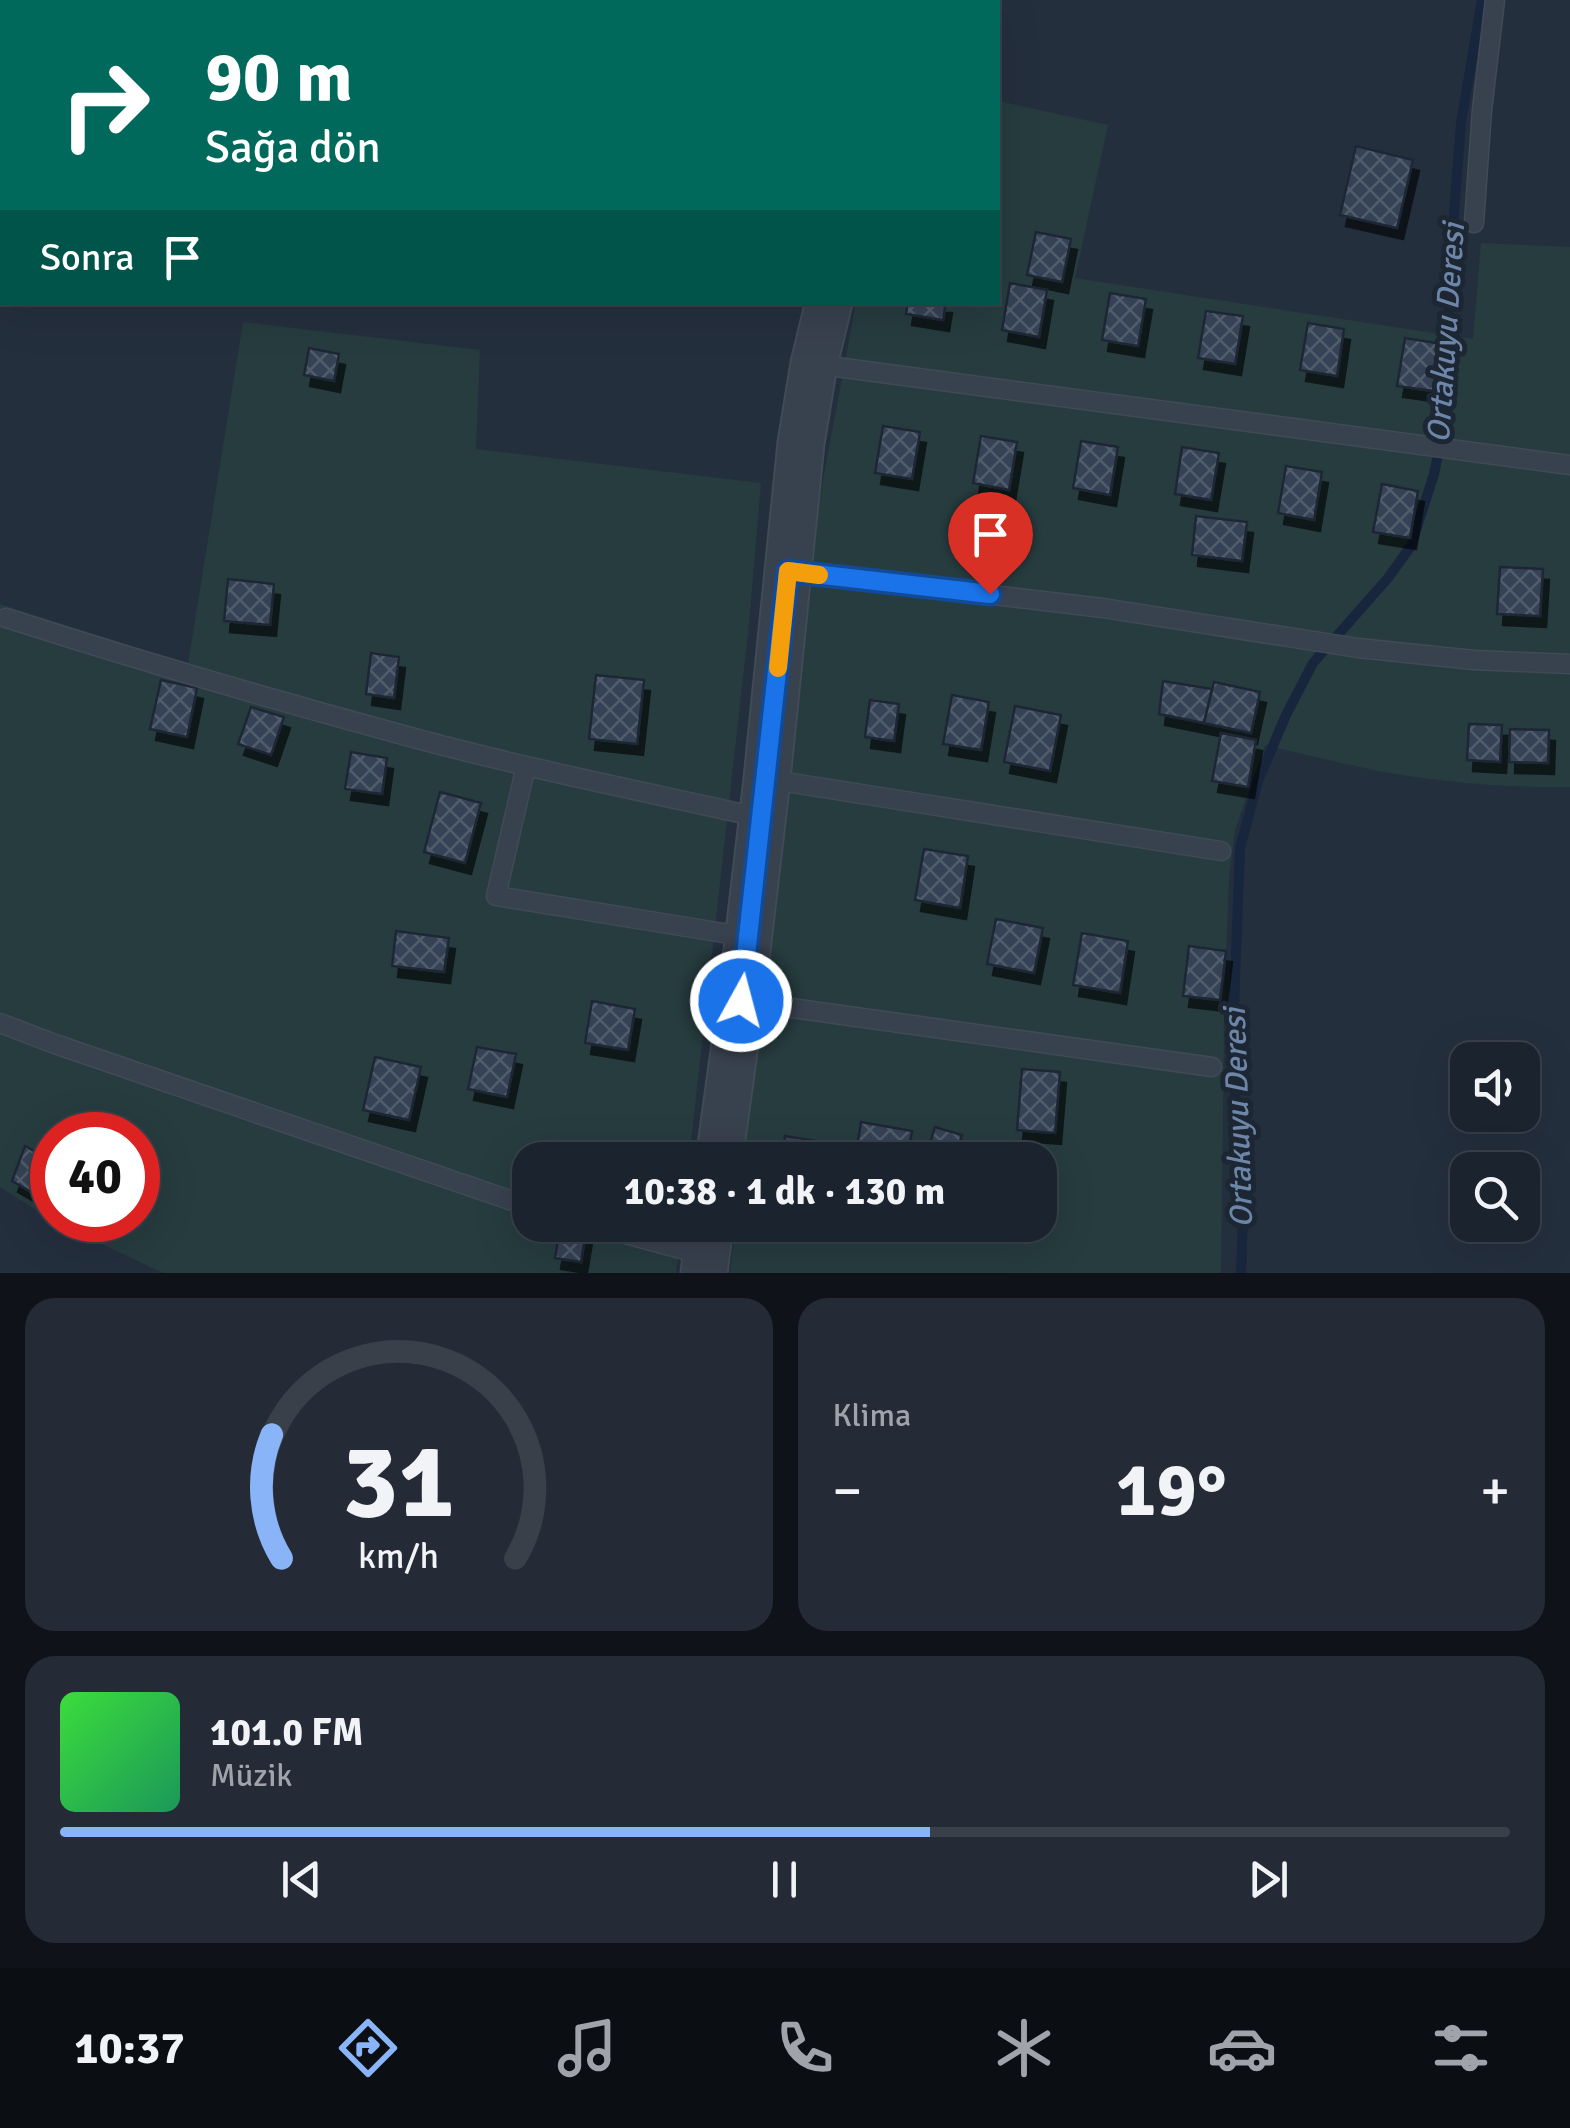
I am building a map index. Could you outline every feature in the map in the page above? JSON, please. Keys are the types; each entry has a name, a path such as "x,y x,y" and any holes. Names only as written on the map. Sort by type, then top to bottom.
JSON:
{"street":[{"path":"721,1142 764,799 801,443 828,305"}],"lane":[{"path":"1474,223 1495,0"},
{"path":"814,364 1570,465"},
{"path":"788,571 1103,608 1358,648 1474,660 1570,664"},
{"path":"6,618 197,678 526,766 764,799 1221,850"},
{"path":"526,766 496,896 748,938"},
{"path":"741,1001 1212,1067"},
{"path":"0,1023 512,1201"},
{"path":"667,1242 706,1251"}],"green space":[{"path":"1000,101 1108,125 1075,278 1473,339 1481,243 1570,247 1570,787 1425,778 1265,745 1235,830 1229,877 1221,1273 730,1273 733,1242 1057,1242 1057,1142 745,1142 820,496 856,305 1000,305"},
{"path":"243,322 480,350 476,449 761,483 691,1142 512,1142 512,1242 680,1242 676,1273 163,1273 97,1242 160,1242 160,1112 30,1112 30,1206 0,1187 0,604 188,664"}],"building":[{"path":"1356,146 1413,160 1397,228 1340,215"},
{"path":"1036,232 1071,239 1062,282 1027,275"},
{"path":"1010,283 1047,290 1039,337 1002,330"},
{"path":"1110,293 1146,299 1138,346 1102,340"},
{"path":"908,305 946,305 943,320 906,314"},
{"path":"1206,311 1243,316 1235,364 1198,358"},
{"path":"1308,323 1344,329 1337,376 1300,370"},
{"path":"1405,338 1442,344 1434,391 1397,386"},
{"path":"309,348 339,354 334,381 304,375"},
{"path":"883,426 920,432 912,479 875,473"},
{"path":"981,436 1017,442 1009,490 973,483"},
{"path":"1081,441 1118,447 1110,495 1073,488"},
{"path":"1182,447 1219,453 1211,500 1175,494"},
{"path":"1286,466 1322,472 1314,520 1278,513"},
{"path":"1382,484 1418,491 1410,538 1373,532"},
{"path":"1196,516 1247,522 1242,561 1192,555"},
{"path":"1500,567 1543,569 1540,616 1497,614"},
{"path":"228,579 274,584 270,625 224,621"},
{"path":"371,653 399,657 394,698 366,694"},
{"path":"596,675 644,680 637,744 589,739"},
{"path":"161,680 197,688 187,737 150,729"},
{"path":"1163,681 1212,689 1204,723 1159,714"},
{"path":"1214,682 1260,692 1251,733 1204,723"},
{"path":"952,695 989,702 981,750 943,744"},
{"path":"870,700 899,704 894,741 865,737"},
{"path":"1015,706 1061,715 1050,771 1004,762"},
{"path":"251,707 284,717 271,755 238,744"},
{"path":"1469,724 1502,725 1500,762 1467,760"},
{"path":"1510,729 1549,730 1548,763 1509,762"},
{"path":"1221,733 1256,740 1248,787 1212,781"},
{"path":"351,752 387,758 382,794 345,789"},
{"path":"440,792 481,803 465,863 424,852"},
{"path":"924,849 968,856 960,908 915,900"},
{"path":"996,919 1043,928 1034,973 987,964"},
{"path":"396,931 449,938 444,972 392,966"},
{"path":"1082,933 1128,941 1120,993 1073,985"},
{"path":"1189,946 1226,951 1220,1000 1183,996"},
{"path":"592,1001 635,1009 628,1050 585,1043"},
{"path":"477,1047 516,1054 507,1097 468,1089"},
{"path":"375,1057 421,1067 409,1120 363,1110"},
{"path":"1022,1069 1060,1072 1055,1133 1017,1130"},
{"path":"861,1122 912,1131 910,1142 858,1142"},
{"path":"935,1127 962,1135 960,1142 930,1142"},
{"path":"785,1136 823,1142 784,1142"},
{"path":"25,1146 30,1149 30,1191 12,1181"},
{"path":"558,1242 584,1242 581,1262 555,1258"}],"waterway":[{"name":"Ortakuyu Deresi","path":"1241,1273 1244,1190 1235,1094 1234,1008 1240,848 1258,781 1286,715 1313,663 1411,546 1434,474 1448,406 1448,291 1461,123 1482,0"}],"slow traffic":[{"path":"778,668 788,571 819,575"}],"route":[{"path":"741,1001 788,571 990,594"}]}
